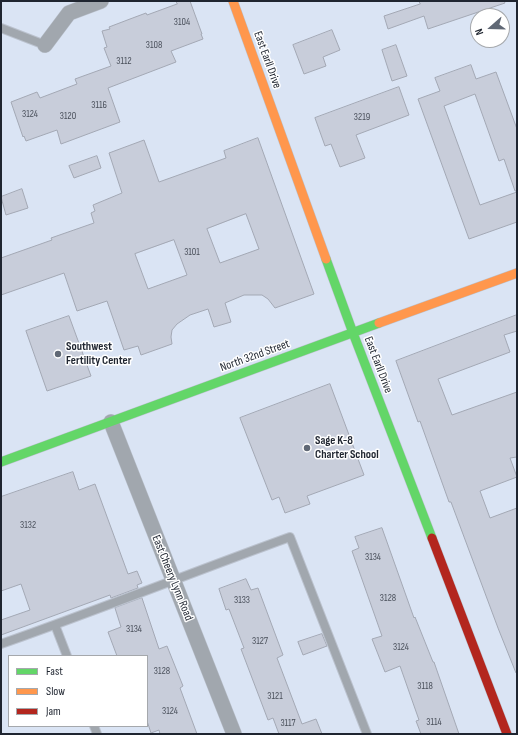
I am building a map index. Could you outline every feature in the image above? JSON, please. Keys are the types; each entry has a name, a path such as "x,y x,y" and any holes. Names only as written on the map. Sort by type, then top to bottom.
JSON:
{"street":[{"path":"45,44 69,13 101,1"},
{"name":"East Earll Drive","path":"233,1 353,333 508,734"},
{"name":"North 32nd Street","path":"1,462 517,272"},
{"name":"East Cheery Lynn Road","path":"111,422 234,734"}],"lane":[{"path":"1,28 45,44"},
{"path":"1,644 290,537 367,734"},
{"path":"55,625 67,655"}],"building":[{"path":"176,1 190,1 203,39 171,51 176,62 108,88 120,122 61,144 57,130 26,141 24,136 23,137 11,102 37,92 40,98 77,84 75,79 111,66 104,48 107,47 102,31 146,13 147,15 177,4"},
{"path":"419,1 504,1 505,3 490,8 470,8 470,15 428,29 424,16 388,29 384,16 420,4"},
{"path":"332,30 340,50 323,57 326,66 304,74 293,45"},
{"path":"396,45 407,76 392,81 382,50"},
{"path":"471,65 476,79 496,72 517,129 517,191 515,191 504,159 499,161 475,94 444,106 480,205 517,192 517,222 469,239 418,99 440,91 435,78"},
{"path":"399,87 409,115 356,135 365,158 340,167 331,144 325,146 315,118"},
{"path":"258,138 314,294 275,308 268,299 262,295 244,295 225,303 231,322 214,327 208,309 190,315 177,324 172,330 172,344 141,355 138,346 124,350 107,301 77,311 64,273 1,295 1,258 94,223 91,213 95,211 93,205 122,193 109,153 144,140 159,182 226,158 224,151","holes":["246,214 259,249 220,263 207,229","174,240 187,275 148,289 135,254"]},
{"path":"97,156 101,168 74,178 69,166"},
{"path":"22,189 28,208 6,215 1,197"},
{"path":"517,315 517,331 504,335 510,352 438,379 452,415 517,392 517,457 510,458 517,477 480,491 490,518 517,508 516,673 451,502 449,502 420,421 418,422 396,361"},
{"name":"Southwest Fertility Center","path":"69,316 91,376 47,391 26,331"},
{"name":"Sage K-8 Charter School","path":"330,384 364,475 307,496 310,504 285,513 279,497 272,500 240,418"},
{"path":"73,472 79,490 95,484 128,574 137,571 142,583 137,585 138,588 111,598 110,595 1,635 1,620 30,610 21,584 1,591 1,497"},
{"path":"382,528 414,618 415,617 434,662 459,734 421,734 416,721 419,720 400,666 385,672 372,639 382,636 352,551 359,548 355,537"},
{"path":"246,579 251,590 258,588 283,655 277,658 302,724 316,719 322,734 279,734 273,718 268,720 241,649 244,648 229,609 226,610 219,589"},
{"path":"142,598 159,649 167,646 183,686 180,688 197,734 160,734 159,730 151,733 148,724 148,655 117,655 108,632 121,627 115,608"},
{"path":"322,634 327,646 303,655 298,642"}],"traffic: fast":[{"path":"326,259 432,538"},
{"path":"1,462 379,323"}],"traffic: slow":[{"path":"233,1 326,259"},
{"path":"379,323 517,273"}],"traffic: jam":[{"path":"432,538 507,734"}],"place":[{"name":"Southwest Fertility Center","path":"58,354"},
{"name":"Sage K-8 Charter School","path":"307,448"}]}
